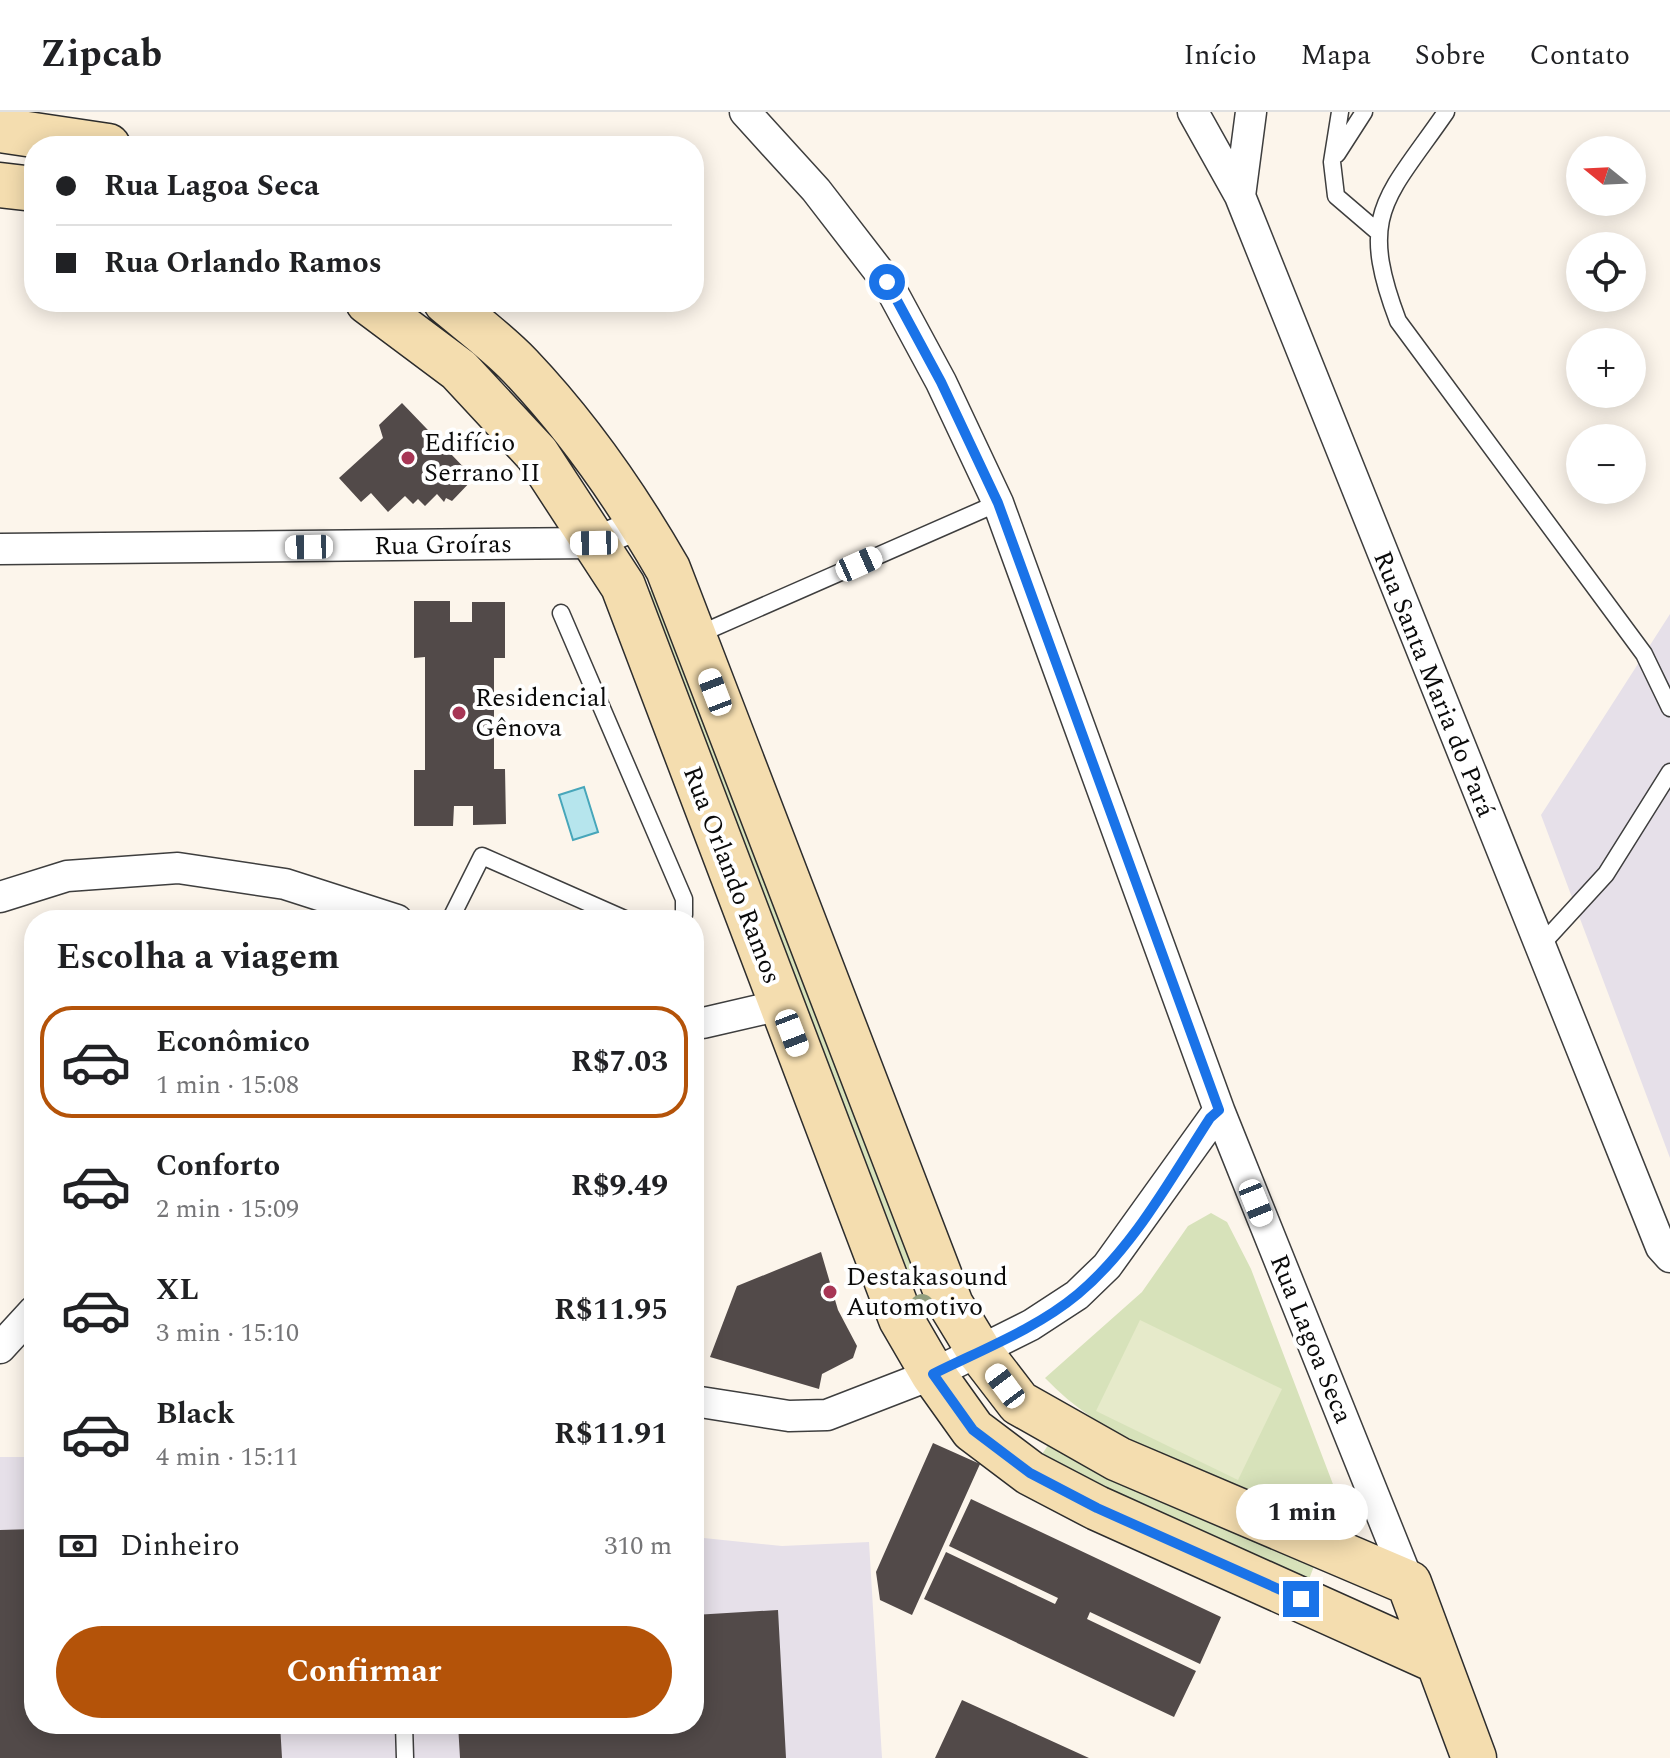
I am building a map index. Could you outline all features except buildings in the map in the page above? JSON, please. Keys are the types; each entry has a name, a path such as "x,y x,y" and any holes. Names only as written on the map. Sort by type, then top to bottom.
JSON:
{"street":[{"name":"Rua Lagoa Seca","path":"745,112 816,190 887,282 941,382 998,503 1219,1110 1409,1583 1474,1758"},
{"name":"Rua Santa Maria do Pará","path":"1193,112 1240,196 1661,1247 1670,1257"},
{"path":"1240,196 1251,112"},
{"path":"0,130 40,136"},
{"path":"0,185 24,188"},
{"name":"Rua Orlando Ramos","path":"381,312 459,370 537,454 623,586 901,1319 933,1374 973,1430 1030,1473 1097,1508 1437,1661"},
{"name":"Rua Orlando Ramos","path":"458,312 518,364 556,407 641,523 668,569 951,1305 979,1351 1019,1403 1060,1428 1118,1459 1409,1583"},
{"name":"Rua Groíras","path":"0,549 594,543 641,523"},
{"path":"0,897 67,876 178,868 285,884 366,910"},
{"path":"704,1023 781,1005"},
{"path":"704,1403 789,1416 827,1415 933,1374 1051,1313 1107,1266 1210,1118 1219,1110"},
{"path":"0,1348 24,1322"}],"lane":[{"path":"1340,112 1332,162 1336,196 1378,232"},
{"path":"1332,162 1364,112"},
{"path":"1446,112 1382,204 1378,258 1398,321 1639,647 1670,708"},
{"path":"694,637 998,503"},
{"path":"561,613 684,899 684,910"},
{"path":"1540,946 1606,874 1670,772"},
{"path":"455,910 482,856 604,910"},
{"path":"404,1734 405,1758"}],"shaded area":[{"path":"1670,614 1670,1158 1541,815"},
{"path":"0,1457 24,1457 24,1734 704,1734 704,1538 782,1546 869,1542 882,1758 0,1758"}],"green space":[{"path":"663,585 923,1273 901,1283 641,595"},
{"path":"1211,1213 1227,1222 1251,1269 1347,1521 1227,1483 1147,1449 1109,1429 1075,1405 1045,1378 1142,1292 1188,1226"},
{"path":"1140,1320 1282,1389 1238,1480 1096,1411"},
{"path":"1052,1439 1316,1561 1306,1587 1037,1462"}],"water":[{"path":"584,787 598,832 573,840 559,795"}],"place":[{"name":"Edifício Serrano II","path":"408,458"},
{"name":"Residencial Gênova","path":"459,713"},
{"name":"Destakasound Automotivo","path":"830,1292"}],"route":[{"path":"887,282 941,382 998,503 1219,1110 1210,1118 1144,1218 1107,1266 1077,1295 1031,1325 933,1374 973,1430 987,1444 1030,1473 1097,1508 1301,1599"}]}
